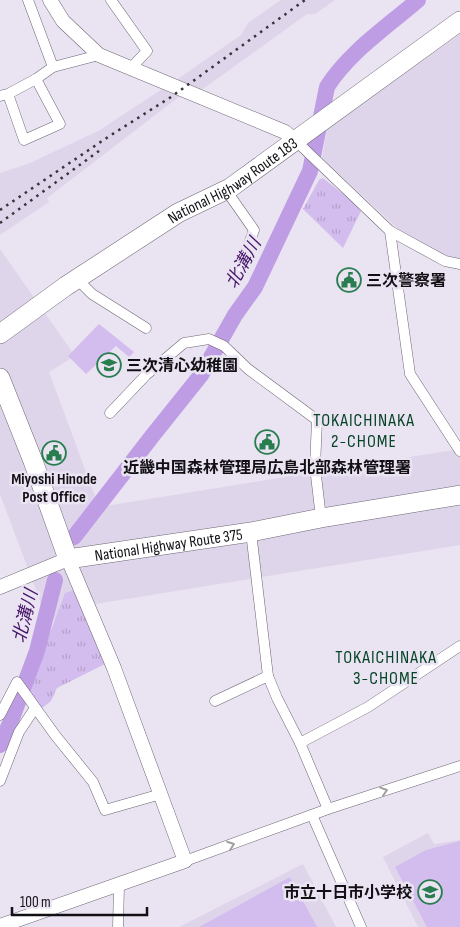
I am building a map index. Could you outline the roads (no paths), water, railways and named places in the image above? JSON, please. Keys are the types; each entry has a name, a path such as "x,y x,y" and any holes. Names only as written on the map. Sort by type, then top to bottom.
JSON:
{"highway":[{"name":"National Highway Route 183","path":"0,334 77,279 178,213 226,190 460,21"},
{"path":"0,378 33,461 68,559"},
{"name":"National Highway Route 375","path":"68,559 251,532 460,495"}],"street":[{"path":"28,0 52,67"},
{"path":"50,0 63,21 100,55 285,132 390,231 445,261 460,264"},
{"path":"111,0 147,51 131,68"},
{"path":"36,79 60,124 24,140 4,95 36,79 52,67 100,55"},
{"path":"226,190 254,230 238,273"},
{"path":"390,231 410,374 460,451"},
{"path":"77,279 92,294 146,328"},
{"path":"110,413 146,375 184,343 209,339 217,343 248,369 317,420 316,467 322,518"},
{"path":"251,532 268,676 276,698 300,743 328,809"},
{"path":"0,587 68,559 114,668 185,861"},
{"path":"300,743 368,707 460,646"},
{"path":"214,701 268,676"},
{"path":"0,715 17,682 55,735 93,782 105,810 161,794"},
{"path":"0,782 19,732 35,708"},
{"path":"0,926 328,809 460,766"},
{"path":"312,815 361,927"},
{"path":"118,927 119,885"}],"waterway":[{"name":"北溝川","path":"74,537 201,375 235,315 255,287 310,171 327,87 357,51 418,0"},
{"name":"北溝川","path":"0,745 37,651 55,580"}],"railway":[{"path":"0,210 171,97 305,0"},
{"path":"0,223 103,148"}],"place":[{"name":"三次警察署","path":"349,280"},
{"name":"三次清心幼稚園","path":"109,365"},
{"name":"近畿中国森林管理局広島北部森林管理署","path":"267,442"},
{"name":"Miyoshi Hinode Post Office","path":"54,453"},
{"name":"市立十日市小学校","path":"430,892"}],"district":[{"name":"TOKAICHINAKA 2-CHOME","path":"364,430"},
{"name":"TOKAICHINAKA 3-CHOME","path":"386,668"}]}
